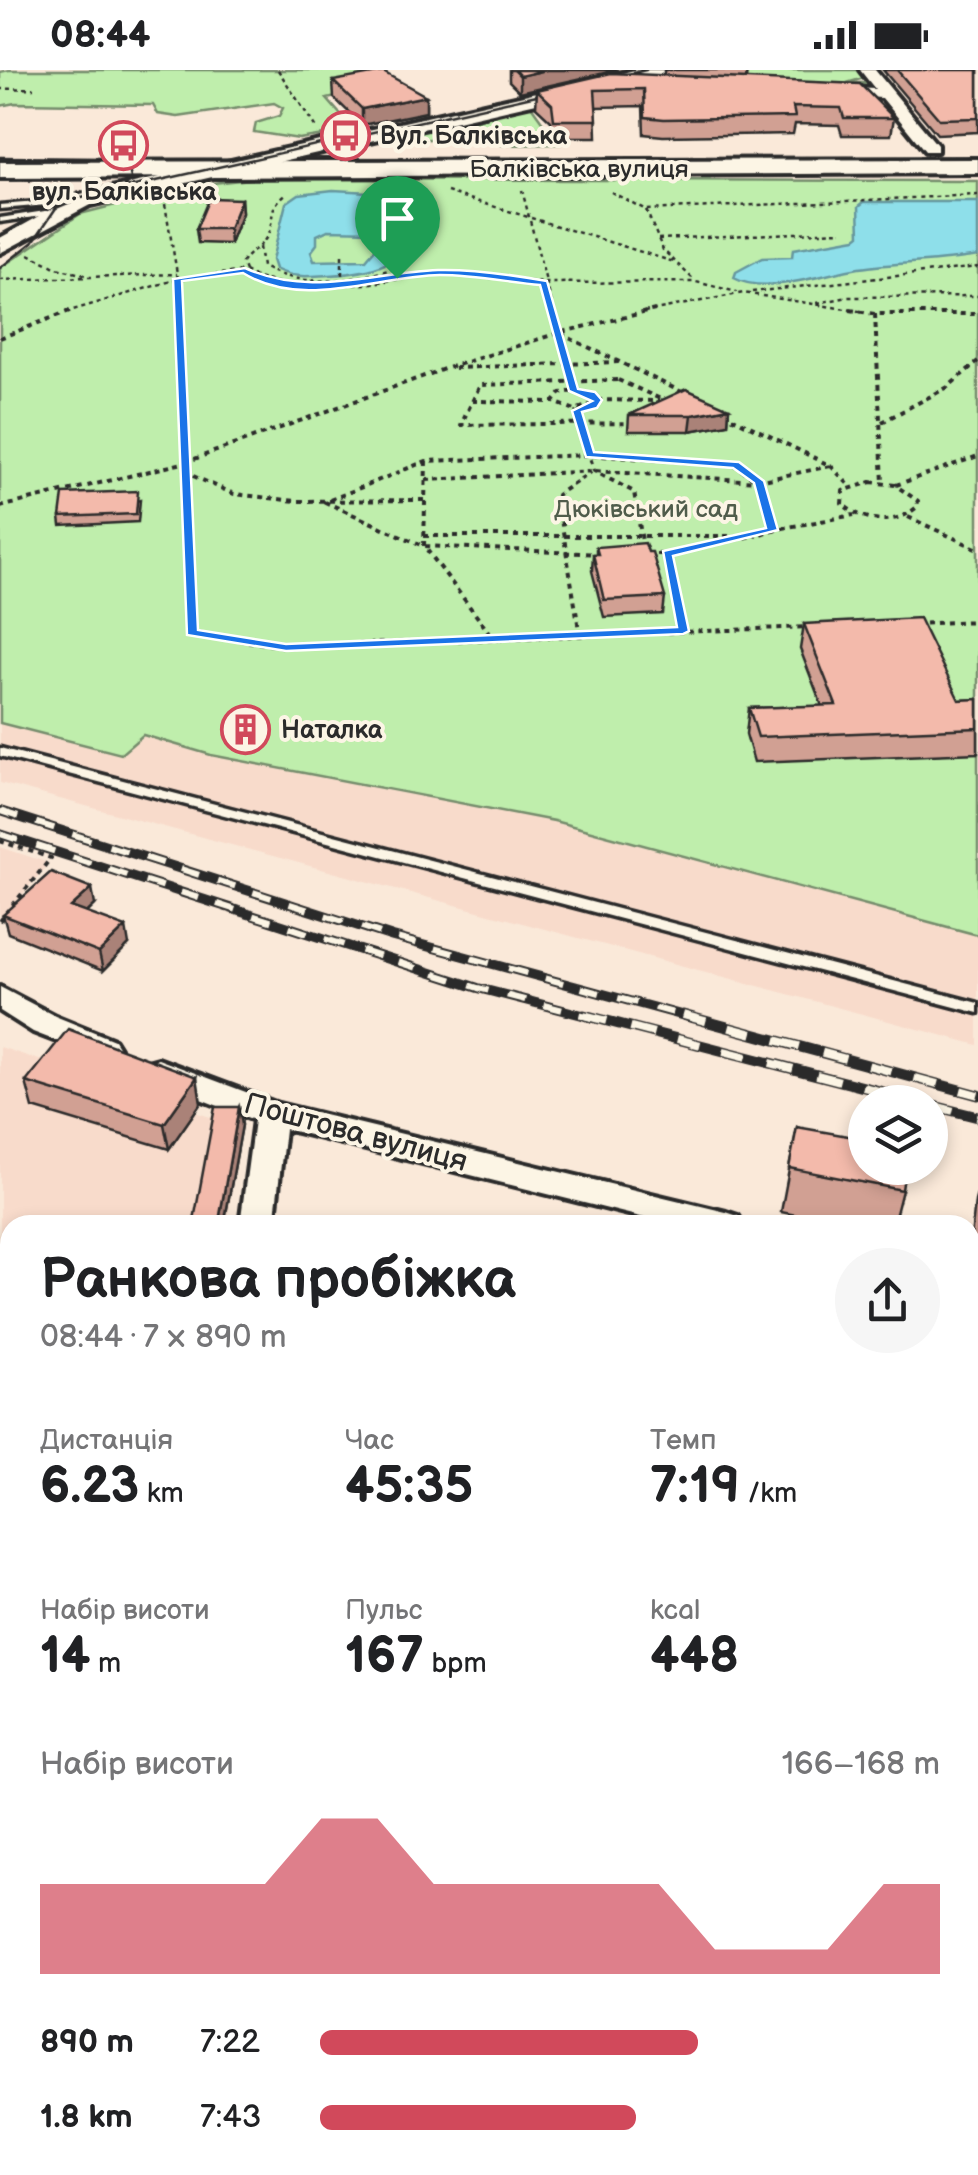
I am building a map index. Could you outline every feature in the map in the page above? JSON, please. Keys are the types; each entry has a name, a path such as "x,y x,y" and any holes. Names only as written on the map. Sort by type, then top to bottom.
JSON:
{"main road":[{"name":"Балківська вулиця","path":"0,151 237,150 319,142 381,160 978,166"},
{"name":"Балківська вулиця","path":"0,170 219,169 381,160 978,148"},
{"path":"84,169 114,174 124,180 112,194"}],"street":[{"path":"867,70 931,148"},
{"path":"381,160 603,82 659,77"},
{"path":"812,91 888,94"},
{"path":"0,246 83,200 319,142"},
{"path":"219,169 233,162 237,150"},
{"name":"Поштова вулиця","path":"0,998 44,1024 271,1114 678,1215"},
{"path":"258,1215 271,1114"}],"lane":[{"path":"0,207 83,200"},
{"path":"0,220 59,211"},
{"path":"0,752 978,1008"}],"path":[{"path":"278,70 319,142"},
{"path":"0,89 34,88"},
{"path":"381,160 429,219 423,236 400,259 397,278"},
{"path":"520,179 574,391"},
{"path":"598,186 646,210 978,194"},
{"path":"441,190 674,262"},
{"path":"163,191 177,276 192,633 286,648 818,627"},
{"path":"288,192 274,203 266,238 242,264 257,278 295,286 364,284 440,273 544,283 696,282 875,314 978,314"},
{"path":"646,210 658,239 674,262 696,282"},
{"path":"658,239 842,231"},
{"path":"259,246 262,267 304,281 342,276 364,278 398,267"},
{"path":"26,252 57,268 102,278"},
{"path":"342,255 342,276"},
{"path":"0,508 183,462 444,369 558,333 701,298 978,267"},
{"path":"0,280 177,276 245,270"},
{"path":"0,338 77,308 136,294 177,276"},
{"path":"814,304 848,297 978,296"},
{"path":"875,314 883,482"},
{"path":"558,333 685,394"},
{"path":"882,422 948,387 978,361"},
{"path":"444,369 621,362"},
{"path":"618,380 665,401 639,423 460,425 480,385 618,380"},
{"path":"554,402 560,393 574,391 592,394 597,400 665,401"},
{"path":"472,401 554,402 577,411 594,406 597,400"},
{"path":"718,410 831,466 850,486"},
{"path":"577,411 594,471 634,492 644,554 667,554 857,515 882,520 906,516 914,512 918,500 883,482 850,486 840,497 842,504 857,515"},
{"path":"324,502 426,461 589,455 736,465 758,481 772,530"},
{"path":"895,485 978,456"},
{"path":"426,461 424,546 494,639"},
{"path":"426,480 594,471 758,481 831,466"},
{"path":"580,636 557,495 594,471"},
{"path":"184,472 234,494 324,502 424,500"},
{"path":"324,502 424,546 606,554"},
{"path":"906,516 978,549"},
{"path":"424,536 756,536"},
{"path":"667,554 683,631"},
{"path":"909,624 978,620"},
{"path":"0,841 50,858 0,921"}],"shaded area":[{"path":"0,723 121,753 142,735 211,755 542,819 978,935 978,1045 0,783"},
{"path":"0,847 49,863 0,921"},
{"path":"0,1047 240,1127 228,1215 0,1215"}],"green space":[{"path":"361,70 364,77 359,92 327,99 354,130 299,139 254,132 256,123 279,116 283,108 274,103 178,117 158,114 153,105 0,106 0,72"},
{"path":"726,70 861,70 867,77 847,83 867,83 880,91 763,88"},
{"path":"531,106 549,131 547,135 564,141 561,144 502,145 461,134 423,140 412,136 448,124"},
{"name":"Дюківський сад","path":"250,179 978,181 978,935 554,821 211,755 143,735 121,754 0,723 0,268 80,214 194,185"}],"water":[{"path":"333,190 388,193 415,204 421,224 395,258 373,269 330,275 289,274 275,269 272,260 286,203 299,194","holes":["328,230 381,234 381,242 366,260 314,261 311,252 317,235"]},
{"path":"864,202 978,202 978,256 859,268 779,284 747,283 734,278 736,272 762,258 792,257 793,249 856,238 860,235 859,206"}],"building":[{"path":"514,70 546,70 520,76"},
{"path":"897,70 978,70 978,118 939,119"},
{"path":"383,72 426,96 362,109 333,81"},
{"path":"611,73 860,84 894,118 844,118 841,108 793,107 795,117 645,117 644,89 595,90 597,120 554,120 552,104 537,90"},
{"path":"209,198 241,199 229,229 196,229"},
{"path":"686,389 729,408 692,415 629,415"},
{"path":"138,491 136,514 60,517 63,494"},
{"path":"645,543 648,552 652,552 665,597 604,600 593,554 598,554 596,547"},
{"path":"919,618 959,700 978,699 978,728 758,737 749,708 836,705 804,624"},
{"path":"51,872 92,888 71,907 126,927 99,953 3,915"},
{"path":"68,1029 197,1077 164,1124 26,1082"},
{"path":"215,1107 239,1107 220,1215 195,1215"},
{"path":"797,1127 848,1136 848,1179 789,1168"},
{"path":"876,1185 903,1185 902,1190"}],"tram line":[{"path":"602,80 646,70"},
{"path":"0,268 33,242 56,208 77,199 563,89"},
{"path":"0,157 105,158 128,166 132,182 125,186"}],"railway":[{"path":"0,811 393,937 692,1018"},
{"path":"0,834 478,988 594,1018"},
{"path":"584,1015 856,1085"},
{"path":"683,1015 978,1095"},
{"path":"948,1110 978,1117"}],"place":[{"name":"Вул. Балківська","path":"345,135"},
{"name":"вул. Балківська","path":"124,145"},
{"name":"Наталка","path":"246,729"}],"route":[{"path":"245,270 257,278 295,286 340,286 397,278 440,273 544,283 574,391 592,394 597,400 594,406 577,411 589,455 736,465 758,481 772,530 667,554 683,631 286,648 192,633 178,279 245,270"}]}
